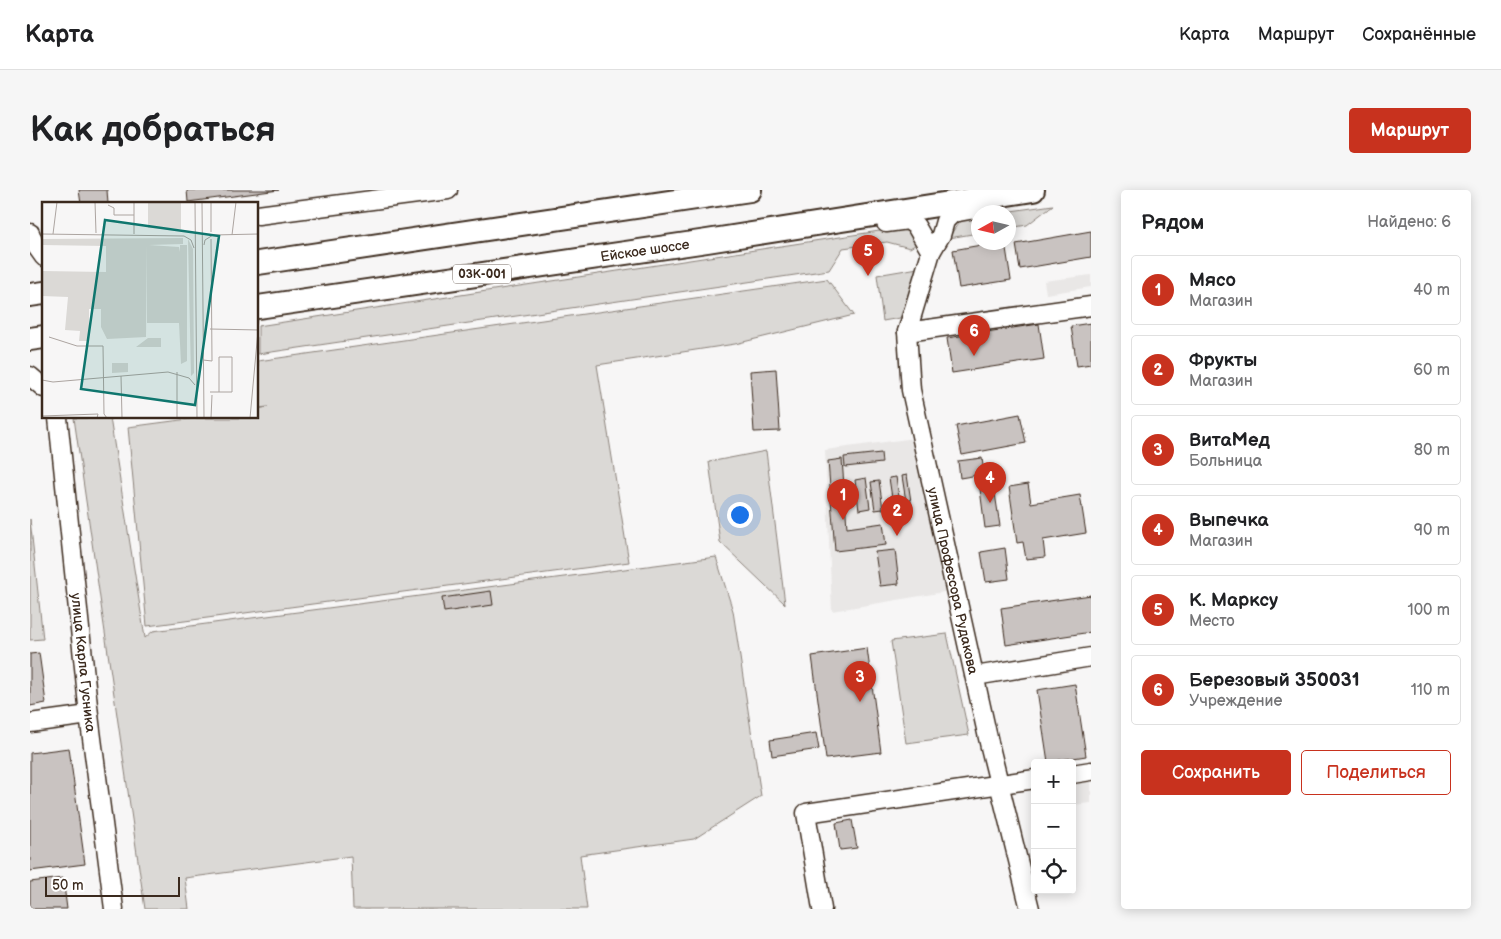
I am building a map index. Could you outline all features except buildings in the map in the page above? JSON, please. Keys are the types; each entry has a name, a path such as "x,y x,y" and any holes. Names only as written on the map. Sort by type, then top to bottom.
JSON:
{"main road":[{"path":"259,263 750,190"},
{"name":"Ейское шоссе","path":"259,307 1032,190"}],"street":[{"path":"259,215 448,190"},
{"name":"улица Профессора Рудакова","path":"988,197 983,208 953,213 945,221 931,252 907,332 910,390 999,785 1030,909"},
{"path":"844,219 860,227 908,220 916,226 931,252"},
{"path":"30,233 42,254"},
{"path":"907,332 1091,306"},
{"path":"30,376 42,386"},
{"name":"улица Карла Гусника","path":"58,419 89,715 114,909"},
{"path":"975,676 1091,657"},
{"path":"30,724 89,715"},
{"path":"1076,773 1091,771"},
{"path":"822,909 806,813 1031,781"}],"shaded area":[{"path":"1053,205 1027,225 1016,227 1016,210"},
{"path":"971,218 971,234 949,238 960,222"},
{"path":"899,228 913,234 918,243 910,248 887,242 843,248 829,270 259,354 259,326"},
{"path":"918,268 900,318 883,321 877,275"},
{"path":"1091,275 1091,287 1046,294 1044,281"},
{"path":"827,279 854,315 735,344 597,365 629,562 147,626 128,427 188,419 259,419 259,409 268,407 259,408 259,361"},
{"path":"74,419 110,419 145,638 153,631 716,557 733,611 761,796 694,839 580,855 587,909 353,909 351,856 185,878 189,909 145,909"},
{"path":"915,438 950,591 832,611 825,450"},
{"path":"766,451 785,604 720,542 709,462"},
{"path":"30,519 43,639 30,640"},
{"path":"947,634 969,735 906,743 891,641"},
{"path":"1091,778 1091,803 1076,805 1076,780"}],"place":[{"name":"К. Марксу","path":"868,276"},
{"name":"Березовый 350031","path":"974,356"},
{"name":"Выпечка","path":"990,503"},
{"name":"Мясо","path":"843,520"},
{"name":"Фрукты","path":"897,536"},
{"name":"ВитаMед","path":"860,702"}]}
